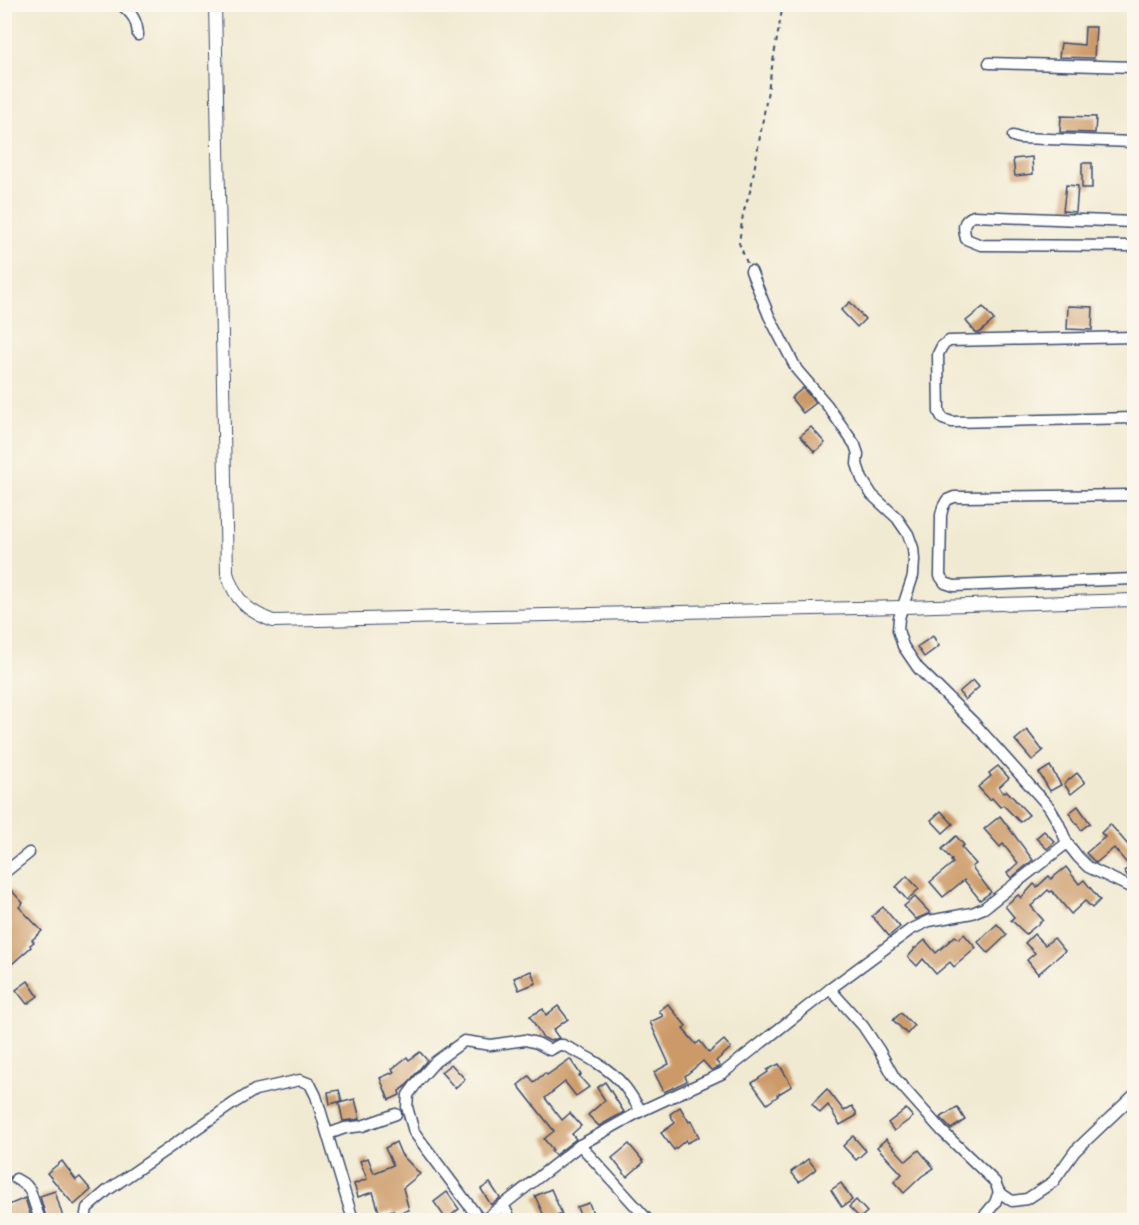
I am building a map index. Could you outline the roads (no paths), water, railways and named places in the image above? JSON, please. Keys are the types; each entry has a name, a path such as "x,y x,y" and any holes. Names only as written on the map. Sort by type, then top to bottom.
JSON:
{"street":[{"path":"120,4 128,10 137,23 138,35"},
{"path":"215,4 227,573 231,586 247,608 273,621 1134,600"},
{"path":"989,63 1134,67"},
{"path":"1013,136 1134,142"},
{"path":"1134,222 974,216 964,223 964,230 966,239 981,245 1134,246"},
{"path":"751,271 769,316 797,370 827,405 855,445 858,454 857,464 862,479 872,495 897,518 908,534 913,548 913,576 898,630 903,646 918,668 974,723 1045,802 1058,822 1067,843 1078,857 1088,867 1134,889"},
{"path":"1134,337 949,341 942,346 938,354 939,412 943,419 952,422 1134,418"},
{"path":"1134,495 954,497 946,500 941,515 940,576 945,583 954,586 1134,579"},
{"path":"641,1111 624,1086 594,1060 563,1045 550,1050 525,1040 491,1045 464,1041 435,1062 427,1071 408,1095 407,1107 414,1132 482,1221 580,1145 641,1111 723,1073 910,930 929,921 972,913 984,908 1067,843"},
{"path":"4,873 29,853"},
{"path":"830,989 862,1026 894,1077 942,1131 995,1182 999,1192 1012,1200 1027,1199 1053,1182 1075,1151 1134,1095"},
{"path":"85,1221 87,1208 108,1190 234,1103 255,1090 300,1080 310,1084 316,1096 353,1221"},
{"path":"328,1134 345,1128 362,1126 396,1114"},
{"path":"580,1145 648,1221"},
{"path":"16,1179 30,1190 40,1221"},
{"path":"981,1221 995,1203 999,1192"},
{"path":"503,1204 511,1221"}]}
